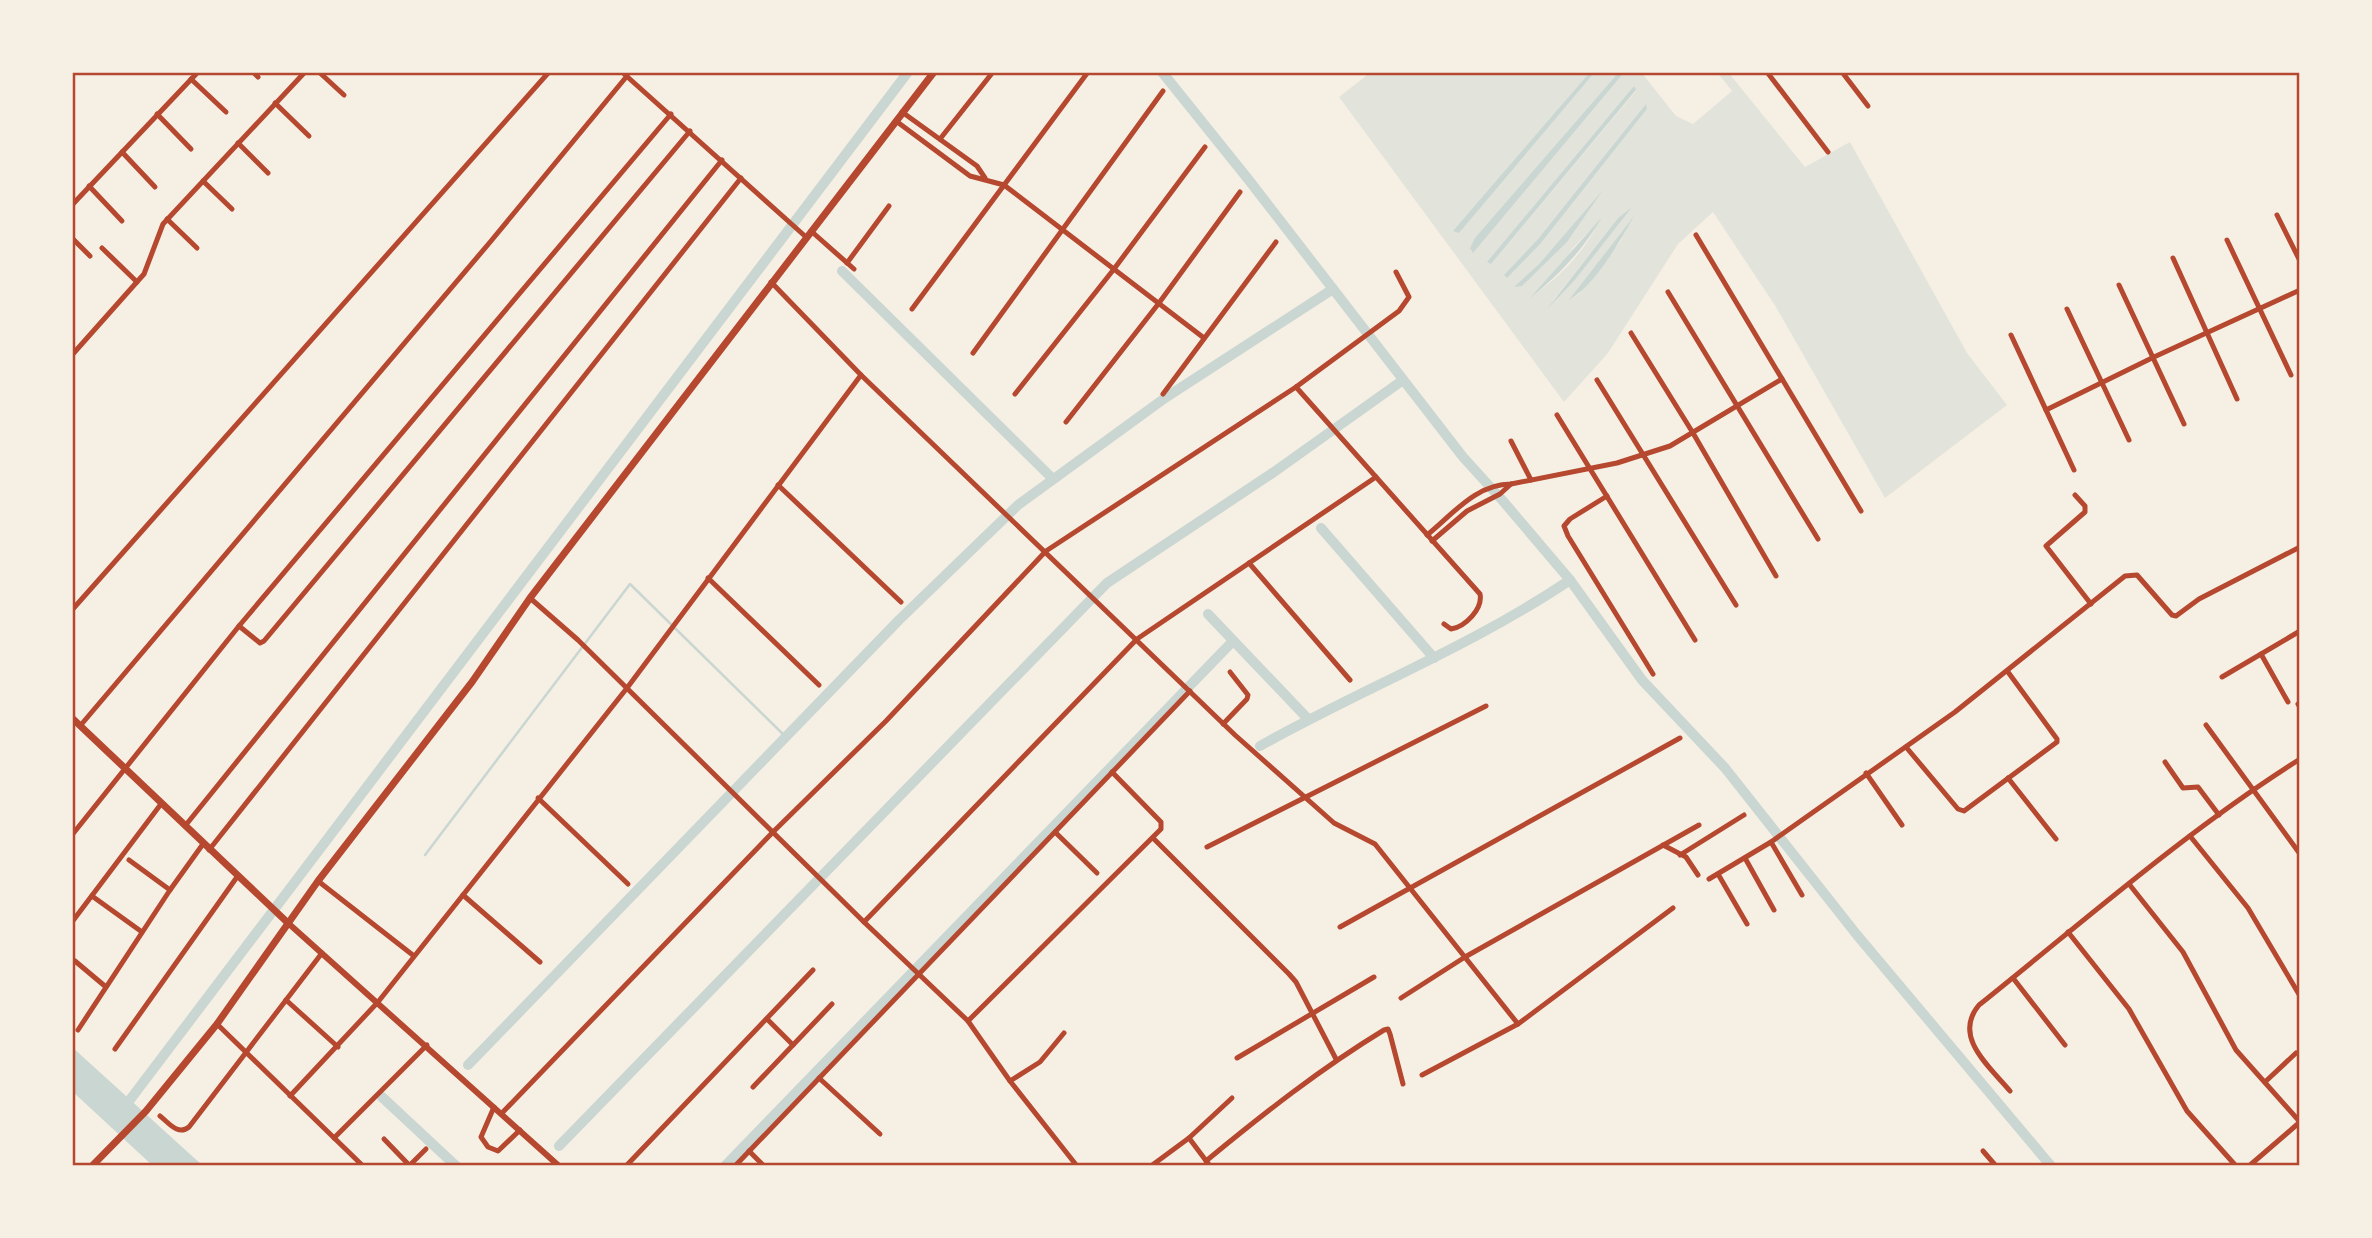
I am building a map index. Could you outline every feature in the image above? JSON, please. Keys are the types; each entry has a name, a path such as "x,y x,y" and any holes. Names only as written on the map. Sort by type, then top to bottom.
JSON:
{"main road":[{"path":"92,1166 149,1107 217,1024 318,881 472,682 530,598 806,234 934,72"},
{"path":"72,718 288,923"}],"street":[{"path":"72,205 198,72"},
{"path":"253,72 258,77"},
{"path":"72,355 146,270 161,227 167,219 305,72"},
{"path":"319,72 344,95"},
{"path":"72,610 549,72"},
{"path":"940,139 993,72"},
{"path":"912,309 1088,72"},
{"path":"1767,72 1828,152"},
{"path":"1842,72 1868,106"},
{"path":"80,726 482,252 625,74 788,221 853,269"},
{"path":"191,79 226,112"},
{"path":"973,353 1163,91"},
{"path":"275,103 309,136"},
{"path":"902,112 977,166 985,178"},
{"path":"158,114 191,149"},
{"path":"72,835 239,626 671,114"},
{"path":"896,121 970,176 1004,185 1205,338"},
{"path":"239,626 256,641 260,643 264,640 690,131"},
{"path":"238,143 268,173"},
{"path":"1015,394 1114,269 1205,147"},
{"path":"122,152 155,187"},
{"path":"185,827 722,160"},
{"path":"78,1030 170,890 741,178"},
{"path":"202,181 232,209"},
{"path":"89,186 122,221"},
{"path":"1066,422 1159,303 1240,192"},
{"path":"847,262 889,206"},
{"path":"2277,215 2300,261"},
{"path":"167,219 197,248"},
{"path":"1696,235 1861,511"},
{"path":"72,238 90,256"},
{"path":"2227,240 2291,375"},
{"path":"1163,394 1276,242"},
{"path":"102,248 137,282"},
{"path":"2173,258 2237,399"},
{"path":"502,1113 773,832 886,721 1046,551 1296,387 1399,311 1409,297 1396,272"},
{"path":"771,282 862,375 1223,724 1334,822 1375,844 1518,1024"},
{"path":"2119,285 2184,424"},
{"path":"2046,410 2300,290"},
{"path":"1668,292 1818,539"},
{"path":"2067,309 2129,440"},
{"path":"1631,333 1776,576"},
{"path":"2011,335 2074,470"},
{"path":"290,1096 378,1002 463,895 626,688 862,375"},
{"path":"1427,535 1462,505 1496,484 1511,484 1590,468 1670,446 1782,379"},
{"path":"1597,380 1736,605"},
{"path":"1296,387 1479,593 1479,607 1458,628 1451,629 1444,624"},
{"path":"1557,415 1695,640"},
{"path":"1511,441 1531,480"},
{"path":"864,922 1137,639 1376,477"},
{"path":"1432,541 1467,511 1500,494 1511,484"},
{"path":"778,485 901,602"},
{"path":"2075,495 2085,506 2085,512 2046,546 2091,604"},
{"path":"1607,496 1570,519 1564,526 1653,674"},
{"path":"1462,505 1467,511"},
{"path":"1709,879 1772,842 1906,747 2008,672 2125,576 2134,575 2175,616 2199,599 2300,547"},
{"path":"1249,563 1350,680"},
{"path":"708,578 819,685"},
{"path":"530,598 578,640 968,1021 1077,1166"},
{"path":"2222,677 2300,631"},
{"path":"2261,654 2288,702"},
{"path":"1223,724 1248,695 1230,672"},
{"path":"1906,747 1960,811 1964,811 2057,742 2008,672"},
{"path":"735,1166 917,972 1190,691"},
{"path":"1207,847 1486,706"},
{"path":"2206,725 2300,854"},
{"path":"1340,927 1680,738"},
{"path":"2010,1091 1977,1052 1968,1027 1972,1013 2068,932 2190,836 2252,789 2300,759"},
{"path":"2165,762 2183,788 2198,787 2219,815"},
{"path":"968,1021 1163,825 1112,772"},
{"path":"1866,773 1902,825"},
{"path":"2008,778 2056,839"},
{"path":"538,798 628,884"},
{"path":"72,922 161,804"},
{"path":"1679,855 1744,814"},
{"path":"1401,998 1465,957 1699,825"},
{"path":"1055,832 1097,873"},
{"path":"2190,836 2248,908 2300,996"},
{"path":"1153,838 1289,974 1336,1059"},
{"path":"1772,842 1802,895"},
{"path":"1663,845 1690,861 1698,875"},
{"path":"1745,858 1774,910"},
{"path":"129,860 170,890"},
{"path":"1718,874 1747,924"},
{"path":"115,1049 237,877"},
{"path":"318,881 414,956"},
{"path":"2129,884 2183,952 2236,1050 2300,1122 2249,1166"},
{"path":"92,895 142,932"},
{"path":"463,895 540,962"},
{"path":"1422,1075 1518,1024 1673,908"},
{"path":"288,923 559,1166"},
{"path":"2068,932 2129,1009 2187,1111 2236,1166"},
{"path":"160,1116 179,1131 185,1131 247,1054 322,953"},
{"path":"75,961 106,987"},
{"path":"626,1166 813,970"},
{"path":"1237,1058 1374,977"},
{"path":"2012,978 2065,1045"},
{"path":"286,1000 338,1047"},
{"path":"753,1087 832,1004"},
{"path":"767,1019 793,1045"},
{"path":"217,1024 363,1166"},
{"path":"1188,1138 1208,1164 1269,1109 1336,1059 1388,1030 1403,1084"},
{"path":"1010,1080 1040,1062 1064,1033"},
{"path":"334,1138 426,1045"},
{"path":"2265,1082 2296,1053"},
{"path":"819,1078 880,1134"},
{"path":"1151,1166 1188,1138 1232,1098"},
{"path":"494,1107 481,1137 490,1150 498,1151 520,1130"},
{"path":"384,1139 410,1166 426,1149"},
{"path":"749,1151 764,1166"},
{"path":"1983,1151 1996,1166"}],"shaded area":[{"path":"1371,72 1590,72 1454,231 1459,232 1595,72 1641,72 1676,116 1693,124 1732,91 1717,72 1728,72 1805,167 1850,142 1967,353 2007,405 1885,498 1776,307 1713,212 1678,244 1608,353 1564,402 1339,97","holes":["1634,87 1636,91 1491,264","1646,105 1647,109 1541,243 1504,275 1538,239","1600,194 1567,242 1516,287 1539,264","1628,210 1574,281 1551,303 1618,218","1599,221 1572,261 1536,293 1562,265 1573,248","1630,221 1620,242 1579,294 1571,299"]},
{"path":"1590,72 1595,72 1459,233 1453,231"},
{"path":"1619,72 1621,76 1473,253 1470,248 1475,238"},
{"path":"1634,86 1636,90 1491,264 1487,262"},
{"path":"1646,104 1647,109 1541,243 1507,278 1504,275 1538,239"},
{"path":"1603,190 1567,242 1522,286 1514,287 1539,264"},
{"path":"1632,207 1574,281 1547,309 1618,218"},
{"path":"1634,216 1597,274 1569,300"},
{"path":"1602,217 1570,261 1530,298"},
{"path":"72,1047 203,1166 153,1166 72,1091"}],"waterway":[{"path":"123,1109 908,72"},
{"path":"1162,72 1463,457 1570,580 1642,680 1725,768 1857,935 2051,1166"},
{"path":"842,271 1053,479"},
{"path":"468,1065 899,620 1018,505 1165,398 1333,289"},
{"path":"559,1146 1107,583 1274,472 1403,380"},
{"path":"1321,528 1434,658"},
{"path":"1260,746 1495,626 1570,580"},
{"path":"425,855 630,584 786,737"},
{"path":"1208,614 1308,719"},
{"path":"725,1166 1233,641"},
{"path":"382,1097 456,1166"}]}
